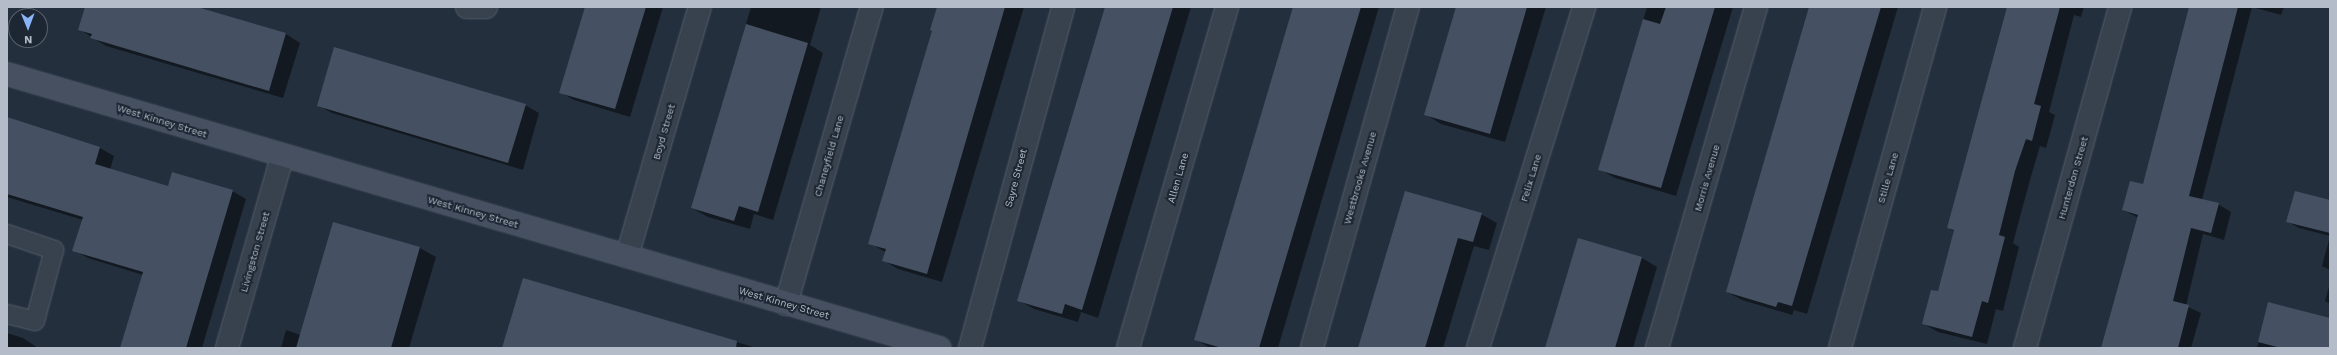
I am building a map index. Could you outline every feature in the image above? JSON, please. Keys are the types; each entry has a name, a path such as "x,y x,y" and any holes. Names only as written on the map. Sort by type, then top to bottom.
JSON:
{"street":[{"path":"467,7 486,7"},
{"name":"Boyd Street","path":"627,256 700,7"},
{"name":"Chaneyfield Lane","path":"786,304 872,7"},
{"name":"Sayre Street","path":"970,348 1062,7"},
{"name":"Allen Lane","path":"1128,348 1227,7"},
{"name":"Westbrooks Avenue","path":"1312,348 1408,7"},
{"name":"Felix Lane","path":"1478,348 1584,7"},
{"name":"Morris Avenue","path":"1657,348 1756,7"},
{"name":"Stille Lane","path":"1840,348 1935,7"},
{"name":"Hunterdon Street","path":"2026,348 2120,7"},
{"name":"West Kinney Street","path":"7,74 282,157 940,348"},
{"name":"Livingston Street","path":"227,348 282,157"}],"lane":[{"path":"7,234 54,250 35,321 7,314"}],"building":[{"path":"85,7 197,7 286,33 269,91 90,38 92,34 78,30"},
{"path":"585,7 646,7 615,109 559,93"},
{"path":"937,7 1005,7 927,274 882,261 886,249 868,244 932,31 930,30"},
{"path":"1105,7 1173,7 1082,310 1065,304 1062,314 1017,301"},
{"path":"1293,7 1361,7 1259,348 1222,348 1194,340"},
{"path":"1456,7 1527,7 1490,134 1424,115"},
{"path":"1666,7 1715,7 1661,188 1598,170 1643,19 1660,24"},
{"path":"1809,7 1881,7 1792,306 1778,302 1776,307 1726,292"},
{"path":"2007,7 2060,7 2034,104 2041,106 2032,141 2026,139 2015,171 1999,235 2005,237 1988,303 1982,301 1972,337 1922,324 1931,290 1938,291 1954,230 1947,228"},
{"path":"2189,7 2238,7 2189,196 2219,203 2211,233 2191,228 2173,301 2189,305 2178,348 2101,348 2138,215 2122,210 2130,181 2143,184"},
{"path":"746,24 808,43 758,212 739,206 734,221 691,208"},
{"path":"334,47 526,104 508,163 317,106"},
{"path":"7,117 100,147 95,164 168,186 172,172 233,190 186,348 120,348 143,272 72,251 83,217 7,194"},
{"path":"1405,191 1482,213 1473,242 1458,238 1425,348 1358,348"},
{"path":"2295,191 2330,200 2330,233 2286,222"},
{"path":"333,222 420,247 391,348 296,348"},
{"path":"1578,238 1642,257 1615,348 1545,348"},
{"path":"523,278 737,341 736,348 502,348"},
{"path":"2268,302 2330,318 2330,348 2281,348 2258,342"}]}
